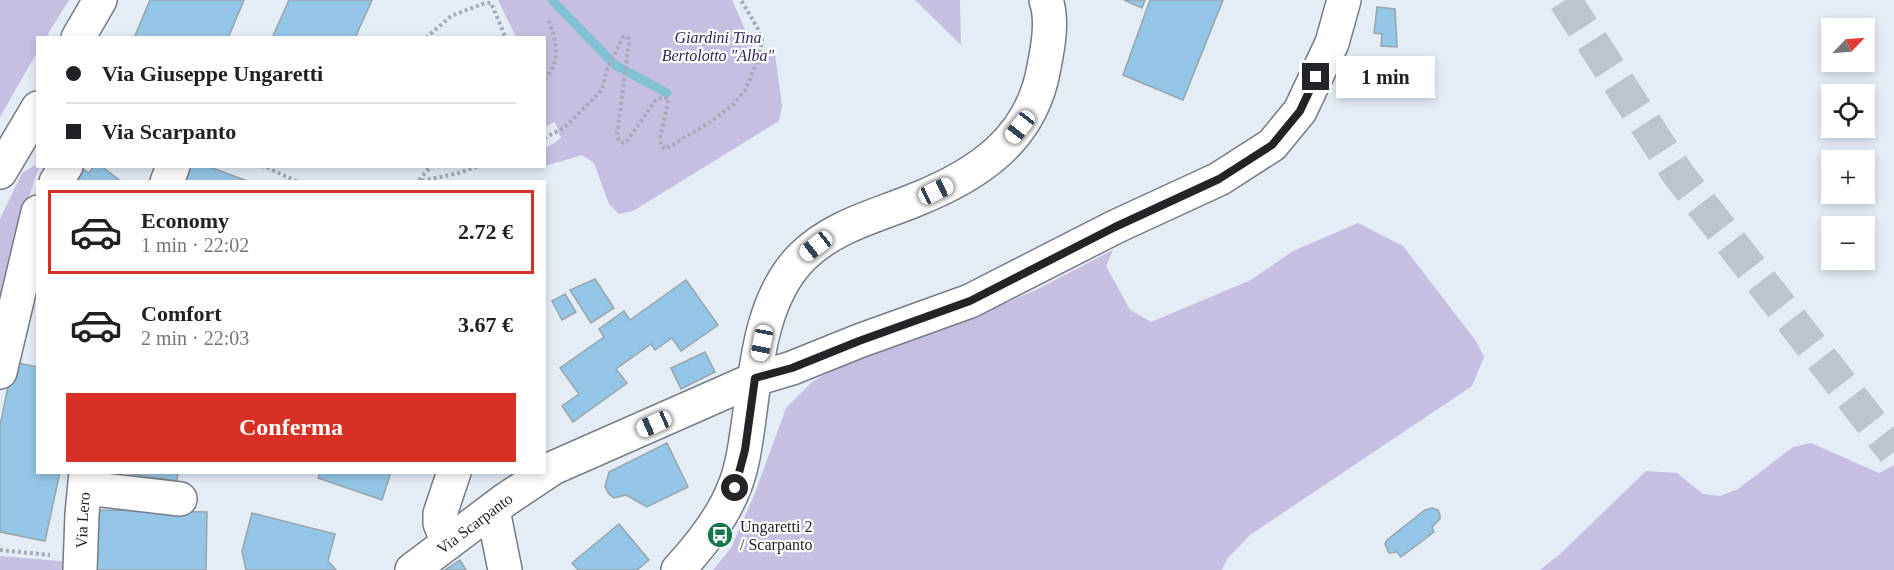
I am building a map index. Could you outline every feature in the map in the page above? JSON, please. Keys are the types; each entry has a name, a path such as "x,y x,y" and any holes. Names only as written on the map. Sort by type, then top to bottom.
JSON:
{"street":[{"path":"79,36 100,0"},
{"name":"Via Scarpanto","path":"546,473 755,378 792,368 970,301 1115,227 1219,179 1272,145 1300,111 1332,43 1344,0"},
{"path":"678,570 715,525 735,488 745,450 765,325 785,277 803,256 828,236 859,220 917,200 956,182 983,166 1010,141 1033,105 1042,81 1053,2"},
{"path":"0,172 36,111"},
{"path":"0,372 36,220"},
{"path":"448,543 440,524 440,514 453,474"},
{"name":"Via Scarpanto","path":"412,570 544,474"},
{"path":"86,480 180,499"},
{"name":"Via Lero","path":"80,570 86,480"},
{"path":"493,510 505,570"}],"path":[{"path":"546,137 564,128 602,90 606,72 623,37 628,37 629,43 617,135 619,141 622,143 627,141 655,101 662,97 669,99 660,137 661,145 665,149 709,123 733,105 746,89 759,56 762,40 741,0"},
{"path":"428,36 451,16 485,3 491,3 505,36"},
{"path":"546,77 553,70 557,45 548,19"},
{"path":"268,168 294,180"},
{"path":"418,180 429,168"},
{"path":"422,180 473,168"}],"green space":[{"path":"0,0 69,0 47,36 36,36 36,54 0,117"},
{"name":"Giardini Tina Bertolotto \"Alba\"","path":"498,0 732,0 755,52 775,54 782,106 779,121 633,211 619,214 609,204 594,163 582,155 546,166 546,148 561,138 555,122 546,126 546,36 516,36"},
{"path":"915,0 960,0 961,45"},
{"path":"36,165 36,168 39,168 23,213 0,311 0,219 22,173"},
{"path":"1358,223 1403,246 1476,341 1484,357 1472,386 1250,535 1227,559 1222,570 713,570 731,548 755,493 786,408 812,382 834,369 950,327 1036,290 1113,250 1106,266 1130,310 1151,322 1251,280 1293,251"},
{"path":"1811,443 1879,473 1894,465 1894,570 1540,570 1560,554 1646,471 1677,473 1703,494 1720,496 1738,489 1793,447"},
{"path":"0,556 71,562 71,570 0,570"}],"building":[{"path":"150,0 244,0 229,36 135,36"},
{"path":"289,0 372,0 356,36 273,36"},
{"path":"1124,0 1145,0 1142,8"},
{"path":"1150,0 1223,0 1183,100 1123,75"},
{"path":"1377,7 1395,9 1397,47 1381,46 1382,34 1374,33"},
{"path":"79,168 89,173 93,168 104,168 119,180 71,180"},
{"path":"188,168 212,168 245,180 184,180"},
{"path":"595,279 614,308 591,323 570,290"},
{"path":"686,280 718,325 681,351 672,338 655,350 651,344 616,369 627,383 573,422 562,406 579,394 560,368 604,337 599,329 624,311 630,320"},
{"path":"565,294 576,312 562,320 552,301"},
{"path":"705,352 715,372 681,389 671,368"},
{"path":"13,362 36,367 36,474 60,474 45,541 0,532 0,426"},
{"path":"667,443 688,487 647,507 626,495 614,498 609,494 605,487 609,472"},
{"path":"132,474 178,474 177,481"},
{"path":"319,474 390,474 382,500 318,478"},
{"path":"1432,508 1438,510 1440,515 1440,519 1432,527 1434,532 1401,557 1397,552 1389,553 1385,544 1387,540 1425,510"},
{"path":"93,510 207,512 206,570 92,570"},
{"path":"252,513 335,534 328,561 336,570 246,570 242,551"},
{"path":"619,524 649,560 637,570 578,570 572,563"},
{"path":"460,560 466,570 445,570"}],"waterway":[{"path":"552,0 615,65 667,93"}],"tunnel":[{"path":"1565,0 1678,174 1894,452"}],"place":[{"name":"Ungaretti 2 / Scarpanto","path":"720,535"}],"route":[{"path":"735,488 745,450 755,378 792,368 970,301 1115,227 1219,179 1272,145 1300,111 1316,77"}]}
